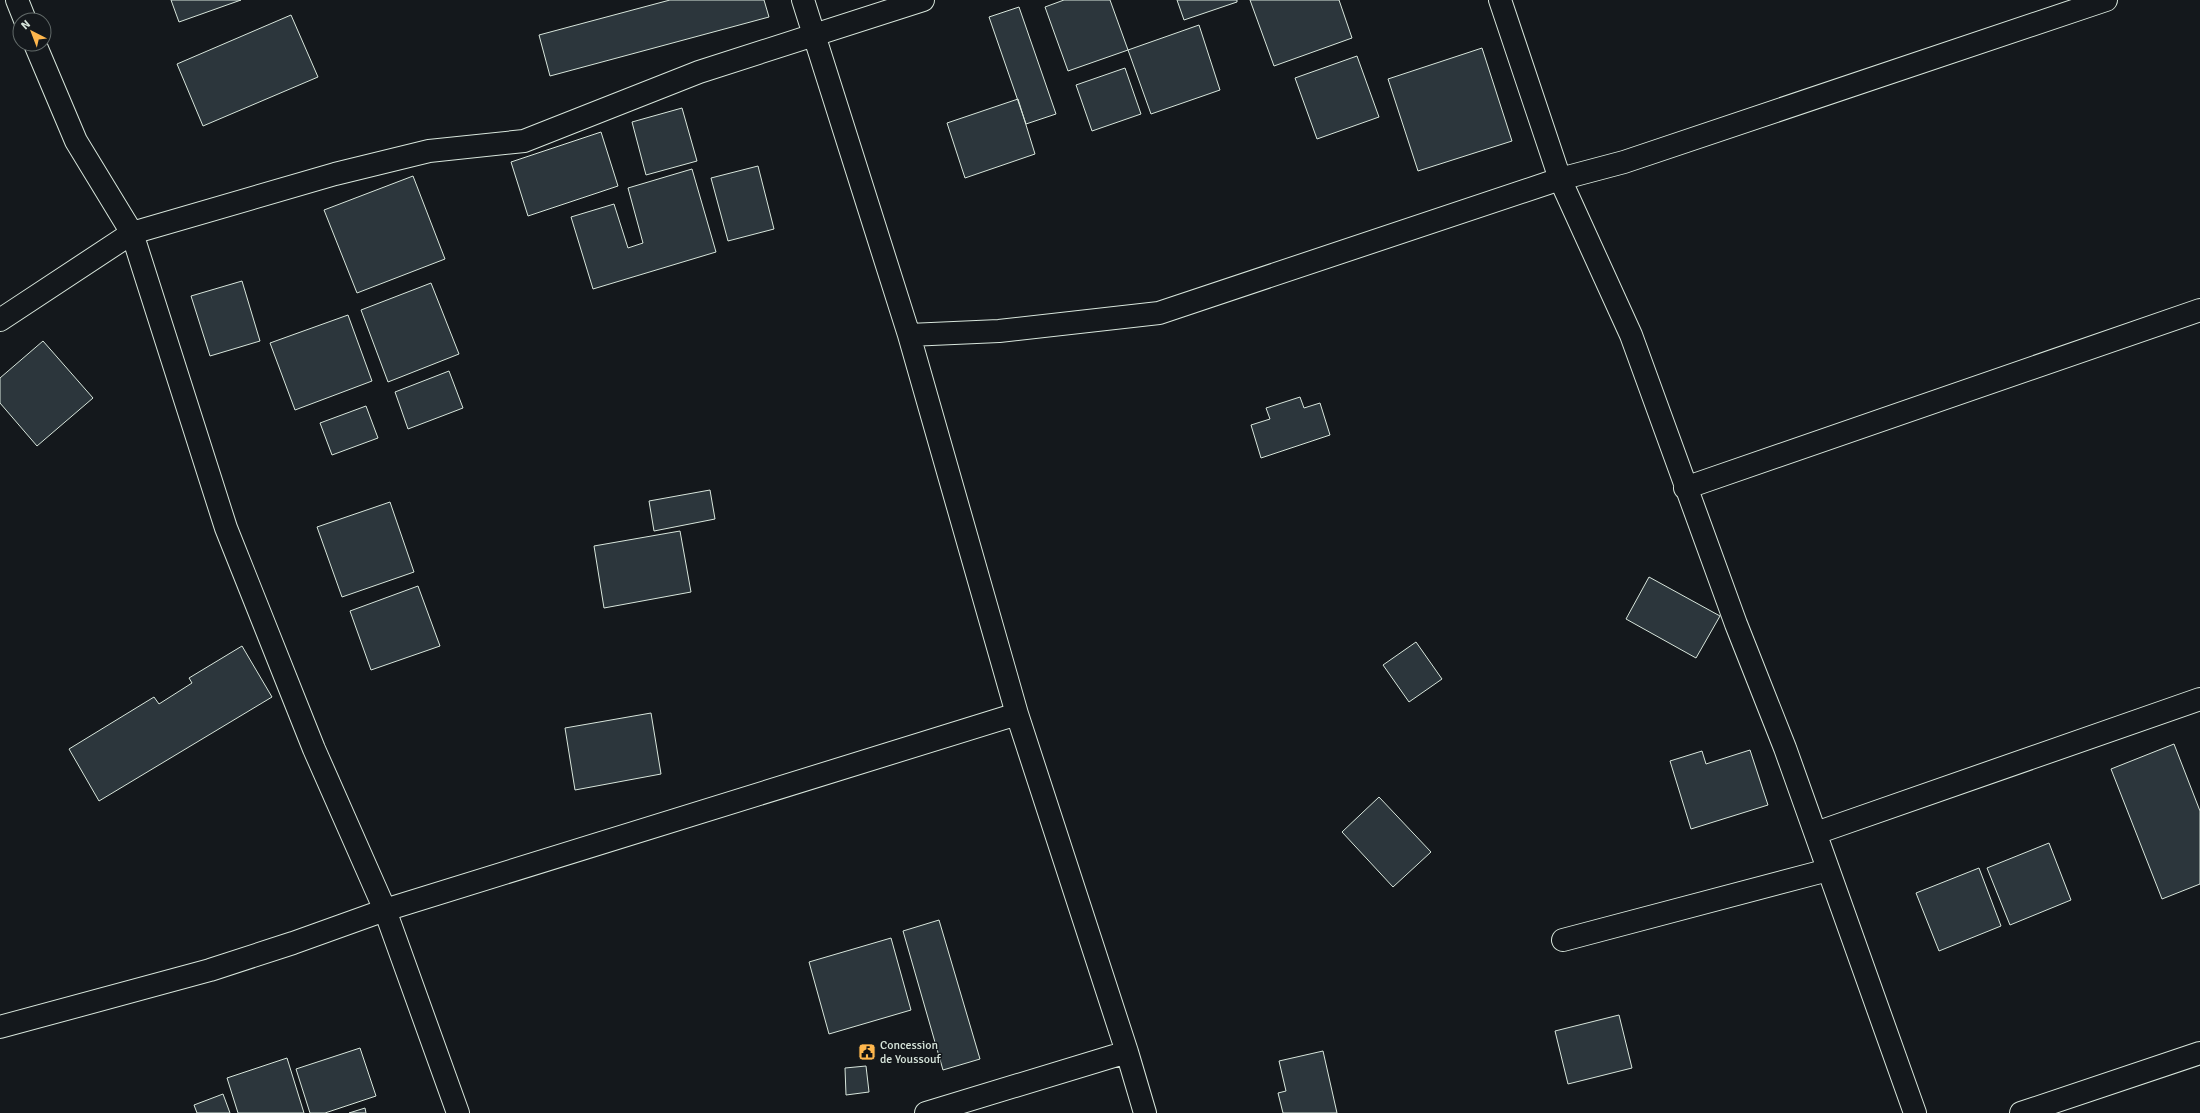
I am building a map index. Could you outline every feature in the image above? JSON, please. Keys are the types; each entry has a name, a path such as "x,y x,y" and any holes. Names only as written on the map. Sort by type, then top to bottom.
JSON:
{"street":[{"path":"17,0 22,12"},
{"path":"803,0 909,335 1017,714 1127,1052 1145,1113"},
{"path":"0,320 132,233 335,174 430,151 524,141 699,72 813,34 923,0"},
{"path":"1500,0 1560,179 1631,335 1685,488 1736,624 1785,748 1915,1113"},
{"path":"909,335 999,331 1159,313 1560,179 1624,162 2106,0"},
{"path":"38,52 76,141 132,233 226,528 314,749 385,910 458,1113"},
{"path":"1685,488 2200,310"},
{"path":"1816,834 2200,699"},
{"path":"0,1026 210,970 293,943 385,910 1017,714"},
{"path":"1563,940 1828,870"},
{"path":"926,1113 1127,1052"},
{"path":"2021,1113 2200,1053"}],"building":[{"path":"171,0 241,0 179,22"},
{"path":"670,0 764,0 769,17 550,76 539,35"},
{"path":"1064,0 1110,0 1128,50 1068,71 1045,7"},
{"path":"1177,0 1237,0 1237,2 1184,20"},
{"path":"1250,0 1339,0 1352,38 1274,66"},
{"path":"1019,7 1056,114 1026,124 989,17"},
{"path":"291,15 318,77 203,126 177,64"},
{"path":"1199,25 1220,90 1151,114 1128,50"},
{"path":"1482,48 1512,141 1418,171 1388,79"},
{"path":"1357,56 1379,117 1317,139 1295,78"},
{"path":"1125,68 1141,114 1092,131 1076,85"},
{"path":"1018,99 1035,154 965,178 947,123"},
{"path":"682,108 697,161 646,175 632,122"},
{"path":"601,132 618,186 528,216 511,162"},
{"path":"758,166 774,229 728,241 711,178"},
{"path":"692,169 716,252 593,289 571,217 614,204 628,248 643,243 628,188"},
{"path":"413,176 445,259 357,293 324,210"},
{"path":"242,281 260,341 210,356 191,296"},
{"path":"431,283 459,354 388,382 361,310"},
{"path":"348,315 372,381 295,410 270,343"},
{"path":"43,341 93,398 37,446 0,403 0,378"},
{"path":"449,371 463,408 408,429 395,392"},
{"path":"1300,397 1304,408 1320,403 1330,435 1261,458 1251,425 1270,419 1266,408"},
{"path":"366,406 378,438 332,455 320,423"},
{"path":"710,490 715,519 654,531 649,501"},
{"path":"390,502 414,572 342,597 317,527"},
{"path":"680,531 691,592 604,608 594,546"},
{"path":"1649,577 1720,616 1696,658 1626,619"},
{"path":"418,586 440,646 371,670 350,611"},
{"path":"1416,642 1442,679 1409,702 1383,665"},
{"path":"242,646 272,697 99,801 69,749 154,697 159,704 192,683 189,678"},
{"path":"651,713 661,774 575,790 565,728"},
{"path":"2174,744 2200,811 2200,884 2162,899 2111,769"},
{"path":"1750,750 1768,805 1691,829 1670,761 1702,751 1706,764"},
{"path":"1379,797 1431,852 1393,887 1342,832"},
{"path":"2049,843 2071,900 2010,925 1987,868"},
{"path":"1979,868 2001,926 1939,951 1916,893"},
{"path":"939,920 980,1059 943,1070 903,931"},
{"path":"891,938 911,1010 829,1034 809,962"},
{"path":"1619,1015 1632,1068 1568,1084 1555,1031"},
{"path":"360,1048 376,1096 325,1113 310,1113 296,1069"},
{"path":"1323,1051 1337,1113 1283,1113 1278,1093 1286,1091 1279,1061"},
{"path":"287,1058 304,1113 238,1113 227,1078"},
{"path":"866,1066 869,1092 846,1095 845,1068"},
{"path":"223,1094 230,1113 197,1113 194,1105"},
{"path":"365,1108 366,1113 349,1113"}],"place":[{"name":"Concession de Youssouf","path":"867,1052"}]}
